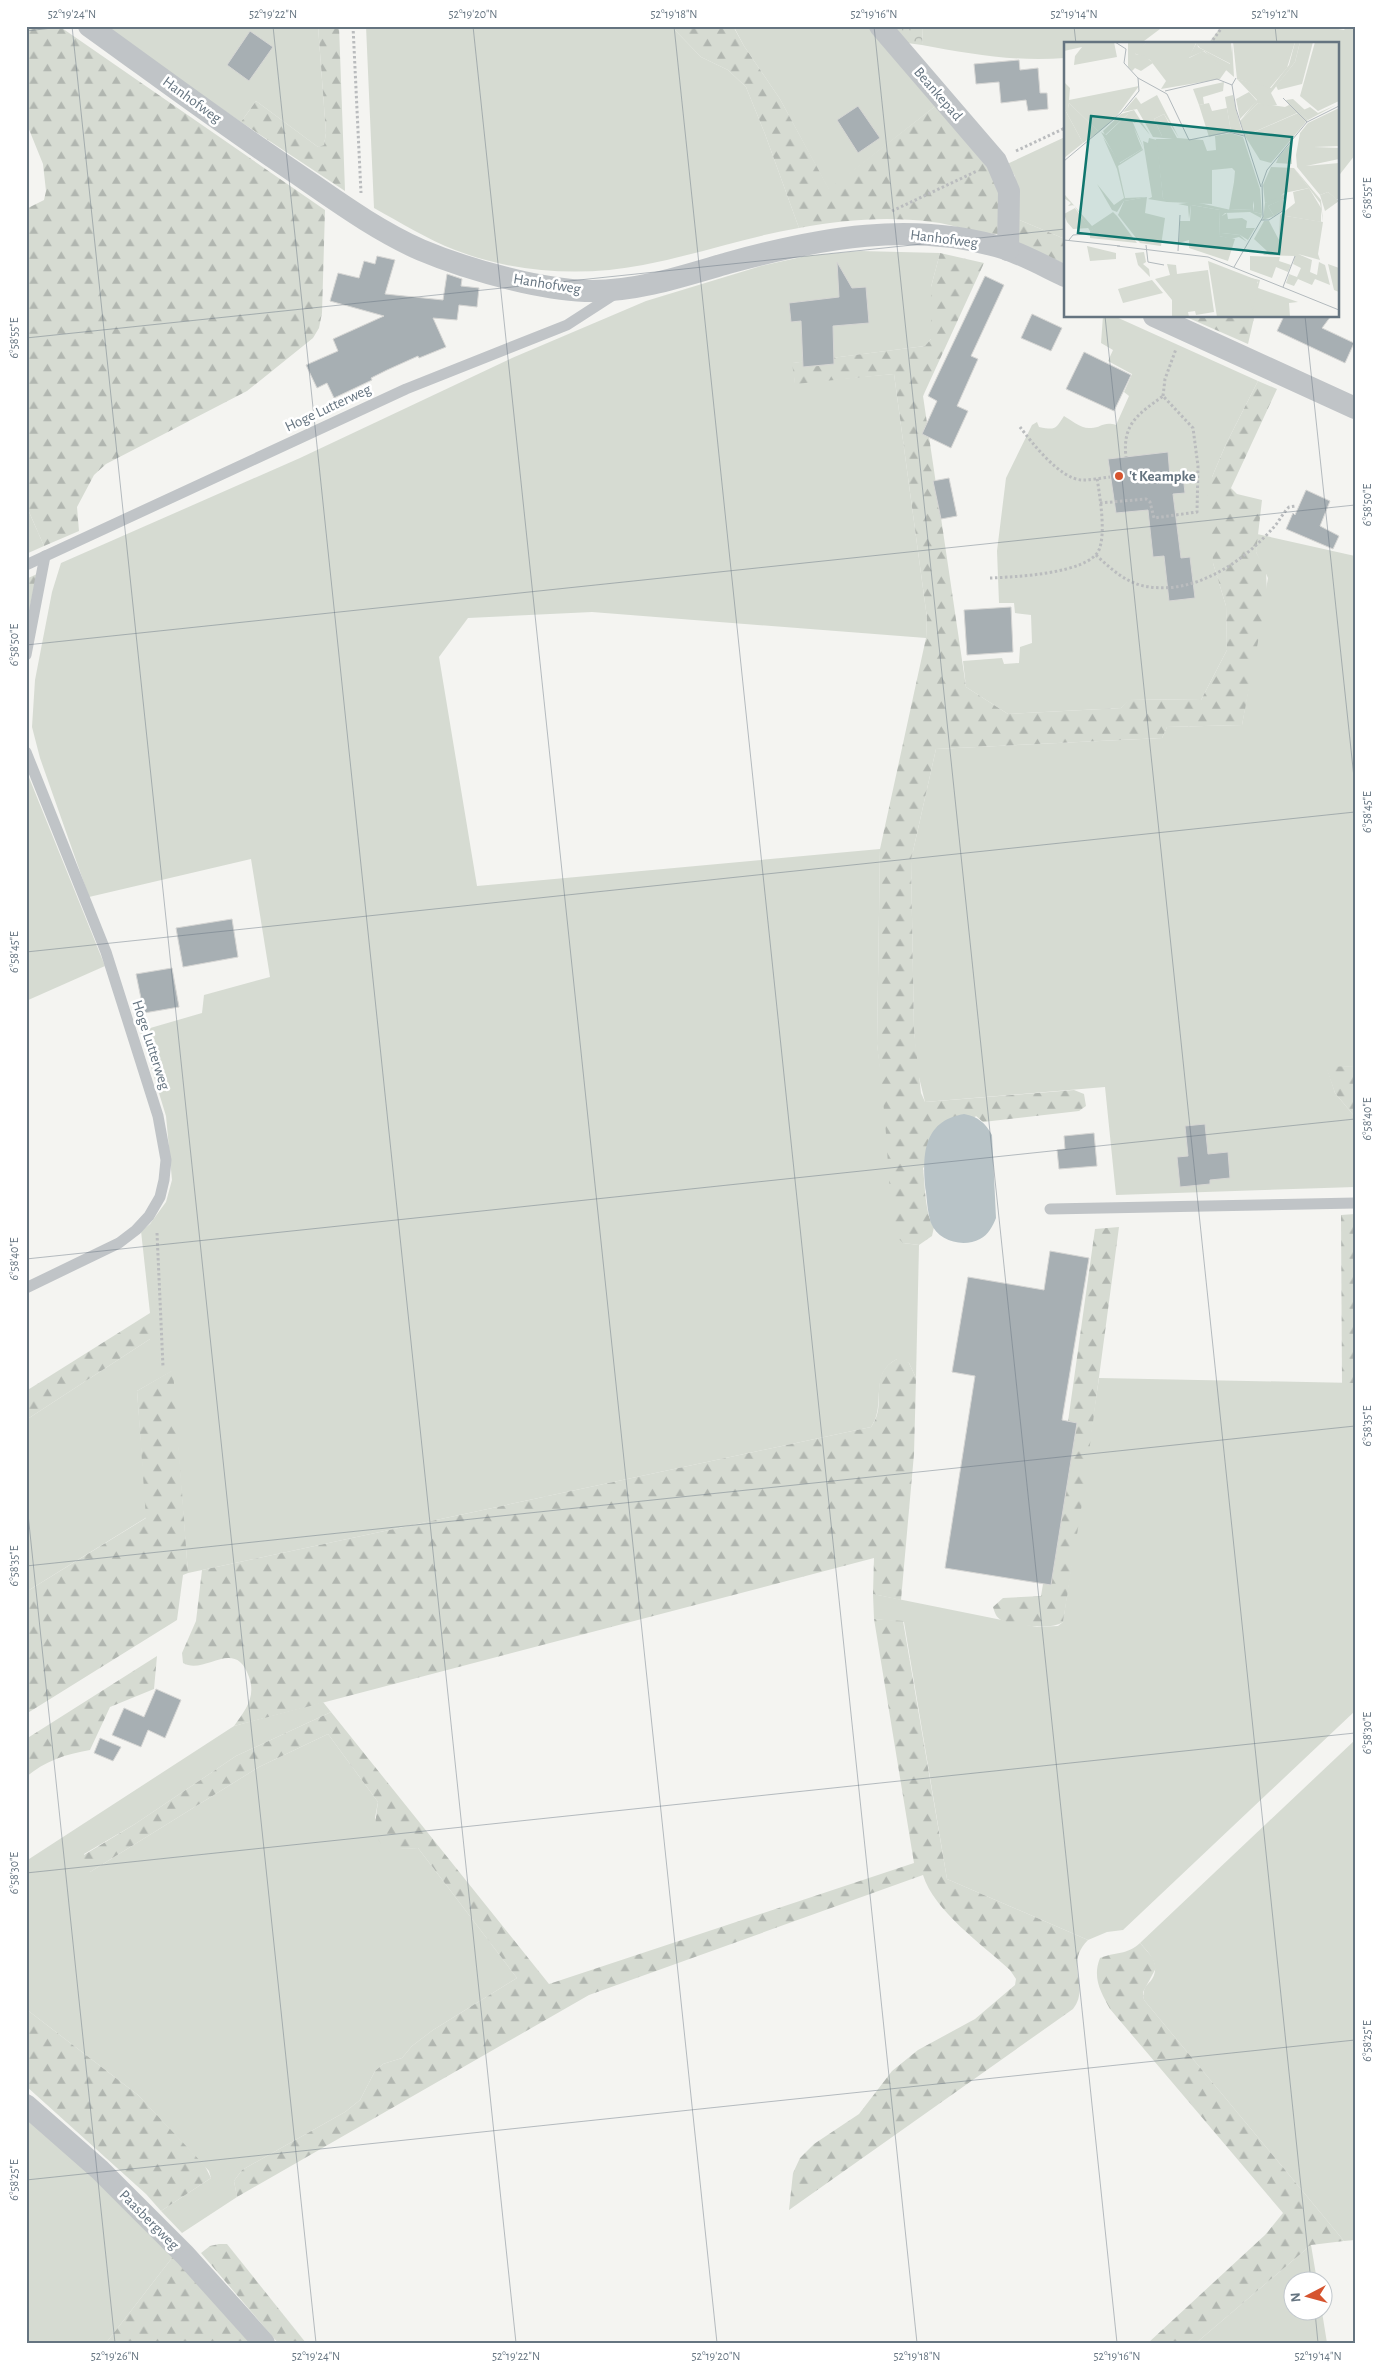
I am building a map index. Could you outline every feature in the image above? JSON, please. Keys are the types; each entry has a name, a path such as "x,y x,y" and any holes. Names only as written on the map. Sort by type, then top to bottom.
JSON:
{"street":[{"name":"Hanhofweg","path":"89,26 260,149 362,218 420,249 466,267 556,289 623,290 811,242 855,235 900,233 972,240 1008,250 1064,276"},
{"name":"Beankepad","path":"880,26 996,161 1008,191 1008,250"},
{"path":"1158,318 1355,408"},
{"name":"Paasbergweg","path":"26,2105 100,2170 178,2248 264,2343"}],"lane":[{"name":"Hoge Lutterweg","path":"26,565 406,389 567,325 623,290"},
{"path":"26,656 46,556"},
{"name":"Hoge Lutterweg","path":"26,752 106,952 158,1116 166,1160 164,1180 155,1206 150,1216 136,1230 119,1242 26,1288"},
{"path":"1050,1209 1355,1203"}],"path":[{"path":"353,26 362,218"},
{"path":"1211,42 1222,26"},
{"path":"888,213 1064,128"},
{"path":"1126,456 1124,447 1131,422 1163,396 1165,379 1183,329"},
{"path":"1100,503 1146,500 1150,502 1154,518 1197,512 1198,466 1193,428 1163,396"},
{"path":"1020,427 1039,452 1057,468 1080,480 1110,477"},
{"path":"990,578 1036,576 1075,566 1096,555 1100,549 1102,513 1097,478"},
{"path":"1096,555 1117,574 1144,586 1163,587 1202,581 1233,563 1273,528 1289,507 1296,506"},
{"path":"155,1206 163,1367"}],"green space":[{"path":"26,26 59,26 325,210 322,313 319,328 313,338 247,391 106,464 94,475 77,507 79,531 44,546 26,505 26,209 44,200 46,191 43,164 26,122"},
{"path":"102,26 318,26 326,133 324,145 318,147 256,101 241,122"},
{"path":"318,26 339,26 345,191 241,122 256,101 318,147 324,145 326,133"},
{"path":"366,26 671,26 701,57 728,70 746,87 799,228 643,265 620,269 572,272 548,271 501,264 478,258 434,241 374,208"},
{"path":"671,26 733,26 744,46 780,99 829,189 938,104 993,175 999,190 1000,234 983,233 940,223 898,219 848,221 799,228 746,87 728,70 701,57"},
{"path":"746,26 871,26 938,104 829,190 780,99 744,46 735,29"},
{"path":"892,26 923,26 922,45 907,43"},
{"path":"923,26 1164,26 1143,42 1064,42 1064,58 1029,59 993,56 922,45"},
{"path":"1218,26 1321,26 1344,30 1347,26 1355,26 1355,155 1338,177 1338,42 1210,42 1220,28"},
{"path":"1064,137 1064,239 1017,219 1015,176 1007,164"},
{"path":"1017,219 1064,239 1064,264 1018,244"},
{"path":"861,251 940,253 931,287 931,339 925,346 793,363 795,383 894,374 927,618 926,638 592,612 468,618 439,657 477,886 880,849 877,1044 903,1243 919,1245 916,1378 909,1363 897,1359 888,1365 880,1381 878,1409 871,1427 188,1573 172,1371 137,1391 147,1517 26,1592 26,1420 150,1339 150,1313 141,1231 150,1224 166,1202 172,1180 166,1116 140,1031 202,1013 204,995 270,977 251,859 89,897 40,758 32,727 35,680 52,592 61,563 300,458 512,358 646,301 761,266 806,256"},
{"path":"940,253 984,263 923,396 966,687 1008,714 1121,708 1129,699 1201,700 1227,650 1226,606 1213,563 1206,483 1212,477 1226,444 1258,381 1277,389 1231,488 1237,494 1262,500 1256,552 1266,570 1267,595 1242,725 1167,727 1162,738 936,749 911,860 914,1030 921,1093 925,1102 1074,1090 1084,1094 1086,1106 1079,1111 983,1122 976,1116 923,1168 927,1207 934,1227 932,1236 919,1245 903,1243 895,1235 892,1222 885,1120 877,1044 880,849 926,638 927,618 894,374 795,384 792,363 925,346 931,339 931,287"},
{"path":"1103,318 1118,318 1258,381 1226,444 1212,477 1213,563 1226,606 1227,650 1201,700 1130,699 1121,708 1008,714 966,687 963,661 1002,658 1004,664 1019,663 1020,647 1032,643 1031,615 1015,613 1014,603 999,603 997,551 1006,478 1032,425 1037,422 1039,427 1052,429 1064,416 1086,428 1108,424 1116,425 1129,396 1124,392 1132,374 1108,361 1113,350 1101,343"},
{"path":"1189,318 1254,318 1248,344"},
{"path":"26,505 44,546 26,554"},
{"path":"1257,534 1355,556 1355,1066 1327,1068 1335,1093 1355,1117 1355,1187 1116,1195 1105,1087 925,1102 917,1069 914,1030 911,860 936,749 1162,738 1167,727 1242,725 1268,578 1256,552"},
{"path":"37,574 26,625 26,579"},
{"path":"26,770 105,966 26,1001"},
{"path":"1355,1066 1355,1117 1335,1093 1326,1067"},
{"path":"1355,1214 1355,1383 1342,1383 1341,1215"},
{"path":"1119,1227 1083,1497 1063,1622 1051,1626 1042,1626 1007,1622 998,1618 993,1607 1003,1598 1041,1596 1057,1500 1095,1229"},
{"path":"150,1313 150,1339 26,1420 26,1391"},
{"path":"897,1359 903,1359 909,1363 916,1378 914,1454 901,1600 873,1594 874,1558 234,1726 249,1703 251,1691 249,1677 243,1665 236,1659 228,1658 192,1666 183,1663 182,1653 196,1621 202,1570 871,1427 878,1409 882,1373"},
{"path":"173,1370 188,1573 183,1575 177,1620 26,1714 26,1592 146,1518 137,1391"},
{"path":"1099,1378 1355,1383 1355,1711 1123,1930 1107,1932 1088,1940 947,1879 904,1622 874,1619 873,1594 1037,1627 1058,1626 1063,1622"},
{"path":"874,1619 903,1621 947,1879 1088,1940 1081,1949 1078,1958 1079,1992 1078,2000 1073,2009 789,2210 793,2173 800,2158 814,2144 859,2114 892,2071 918,2050 975,2019 1015,1985 1016,1979 1010,1970 960,1927 937,1902 923,1875 589,1995 237,2197 234,2181 242,2170 345,2112 360,2100 375,2071 383,2064 402,2058 412,2046 433,2030 517,1978 418,1848 390,1849 379,1841 376,1829 378,1802 328,1734 259,1767 90,1872 83,1870 81,1862 84,1855 135,1824 236,1756 331,1712 549,1984 914,1863"},
{"path":"157,1656 154,1689 110,1707 90,1750 56,1759 26,1777 26,1739"},
{"path":"323,1702 331,1712 236,1756 135,1824 84,1854 90,1872 259,1767 328,1734 378,1802 375,1818 391,1849 418,1848 517,1978 433,2030 412,2046 402,2058 383,2064 375,2071 360,2100 345,2112 242,2170 234,2181 237,2197 182,2233 161,2211 211,2178 209,2171 138,2095 26,2009 26,1861 234,1726"},
{"path":"1355,1740 1355,2240 1344,2241 1144,2000 1144,1990 1154,1975 1155,1966 1152,1957 1140,1943"},
{"path":"1140,1943 1153,1958 1156,1968 1143,1992 1144,2000 1344,2241 1311,2245 1196,2343 1148,2343 1265,2235 1283,2213 1110,2009 1097,1978 1100,1958 1131,1950"},
{"path":"26,2009 138,2095 205,2166 211,2178 161,2211 146,2194 26,2086"},
{"path":"26,2113 175,2254 106,2343 26,2343"},
{"path":"227,2244 306,2343 278,2343 201,2253 210,2246"},
{"path":"1311,2245 1316,2272 1284,2272 1284,2322 1324,2322 1327,2343 1196,2343"},
{"path":"175,2254 253,2343 106,2343"}],"shaded area":[{"path":"964,1114 981,1121 992,1135 996,1218 992,1227 980,1239 973,1242 959,1243 939,1234 931,1223 927,1204 924,1166 925,1154 932,1133 940,1124 950,1118"}],"building":[{"path":"250,31 273,47 249,81 227,65"},
{"path":"1019,60 1020,70 1038,68 1040,93 1047,93 1048,109 1028,111 1026,100 1001,103 999,82 976,84 974,64"},
{"path":"858,106 880,138 858,153 837,120"},
{"path":"377,256 395,260 385,294 443,300 447,274 462,279 461,286 479,288 477,307 459,305 457,320 433,318 446,347 419,358 418,356 387,370 371,378 372,380 334,398 327,383 317,388 306,365 338,351 333,339 384,316 330,301 338,273 359,278 364,261 375,264"},
{"path":"837,262 852,288 866,287 869,323 833,326 834,364 803,367 801,321 791,322 789,303 839,297"},
{"path":"985,276 1004,285 971,356 978,359 957,406 968,411 951,448 922,434 937,401 928,396"},
{"path":"1032,314 1062,328 1051,351 1021,338"},
{"path":"1283,318 1330,318 1322,328 1354,343 1345,363 1277,331"},
{"path":"1084,352 1131,375 1114,411 1066,389"},
{"path":"1168,452 1170,477 1183,475 1185,493 1173,494 1181,558 1190,557 1195,598 1169,601 1164,556 1153,557 1148,510 1116,513 1108,459"},
{"path":"949,478 957,516 941,519 933,481"},
{"path":"1306,490 1330,501 1320,526 1339,536 1333,549 1286,529 1293,513 1295,515"},
{"path":"1011,607 1013,652 967,655 964,610"},
{"path":"232,919 238,957 183,967 176,928"},
{"path":"172,968 179,1007 144,1013 136,974"},
{"path":"1205,1124 1208,1154 1228,1152 1230,1178 1210,1180 1210,1184 1180,1187 1177,1157 1188,1156 1185,1126"},
{"path":"1094,1133 1097,1166 1059,1169 1057,1150 1065,1149 1064,1136"},
{"path":"1050,1251 1089,1258 1062,1420 1077,1423 1051,1585 945,1568 975,1376 952,1372 968,1277 1044,1290"},
{"path":"156,1689 181,1700 165,1738 148,1730 141,1747 112,1735 124,1708 144,1717"},
{"path":"100,1738 121,1747 113,1761 94,1753"}],"place":[{"name":"'t Keampke","path":"1119,476"}]}
